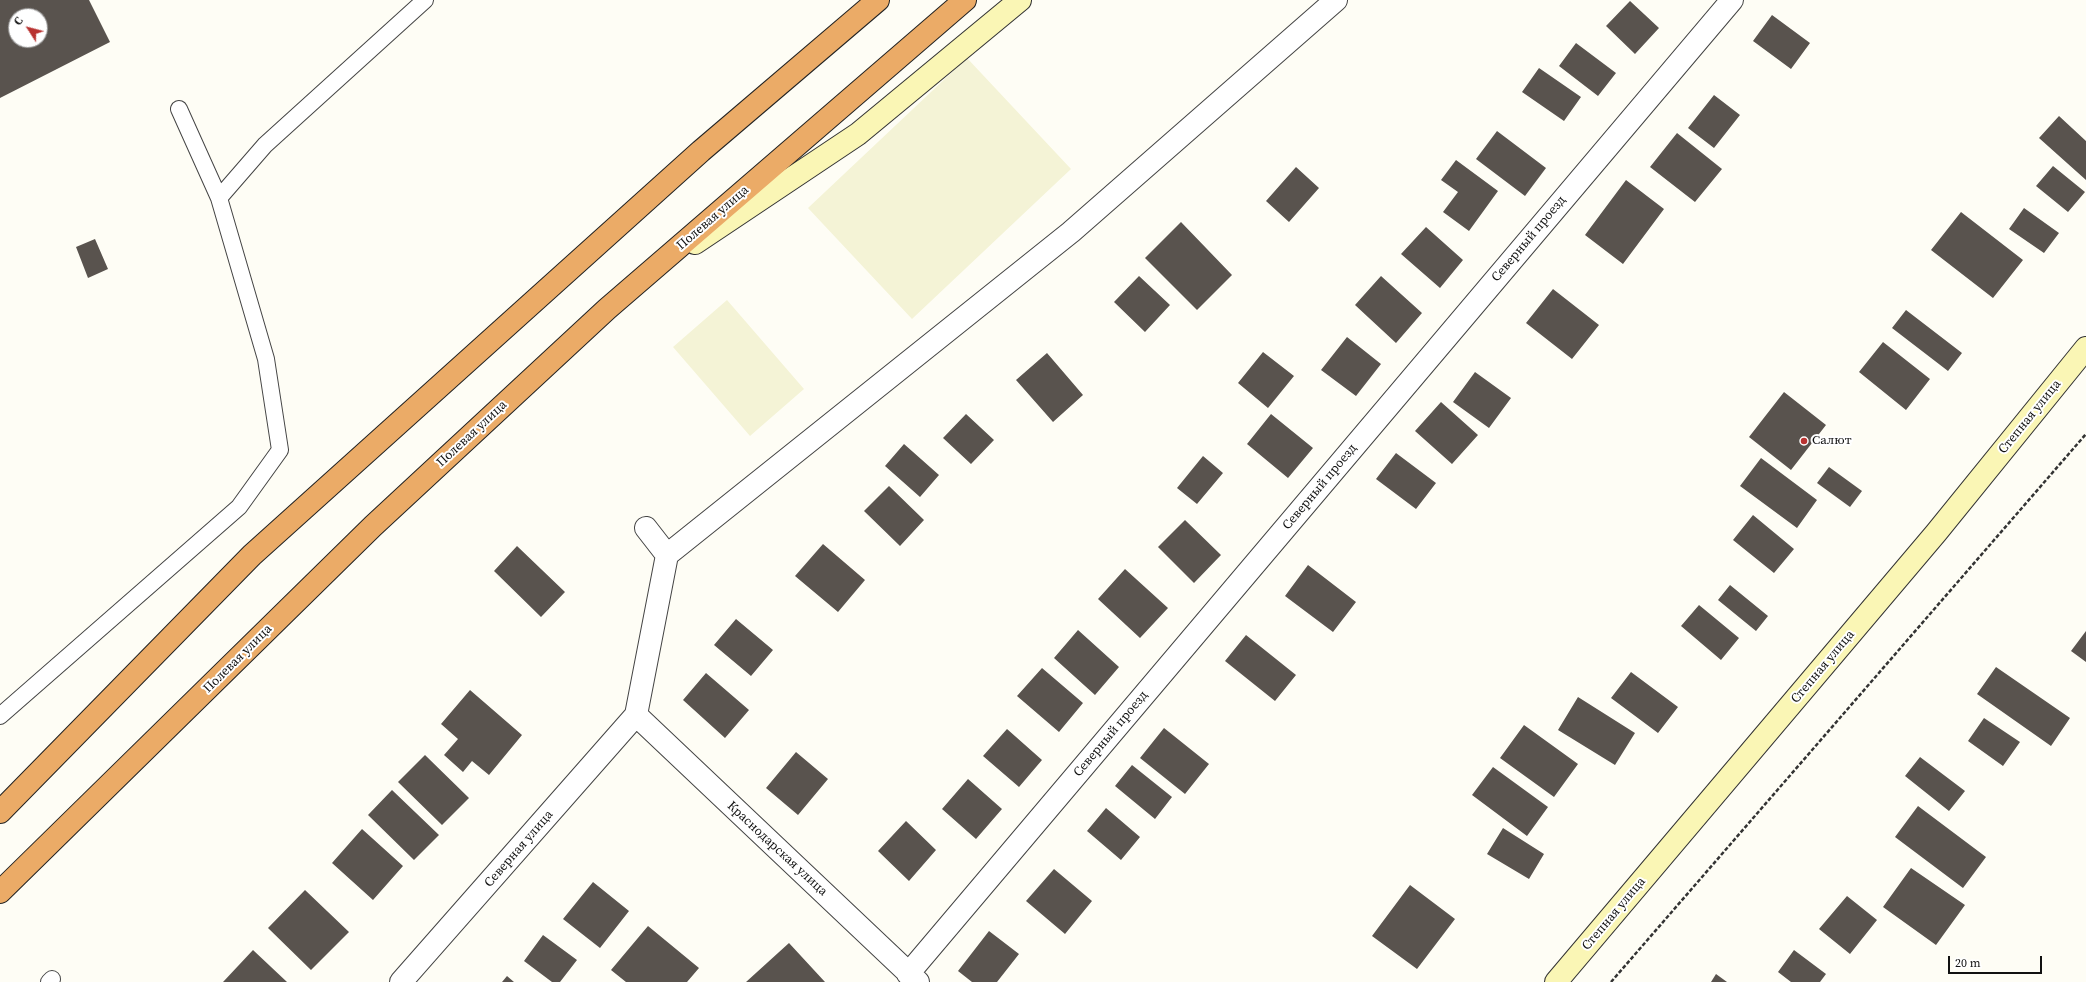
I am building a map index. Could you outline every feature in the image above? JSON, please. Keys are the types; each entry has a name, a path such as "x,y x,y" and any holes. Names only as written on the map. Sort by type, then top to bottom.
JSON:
{"highway":[{"path":"0,812 252,555 700,151 878,0"},
{"name":"Полевая улица","path":"0,892 373,526 602,314 965,0"}],"main road":[{"path":"646,276 858,134 1020,0"},
{"name":"Степная улица","path":"1556,982 1936,533 2086,348"}],"street":[{"path":"636,715 667,555 1070,232 1336,0"},
{"name":"Северный проезд","path":"913,978 1732,0"},
{"path":"646,528 667,555"},
{"name":"Краснодарская улица","path":"636,715 913,978"},
{"name":"Северная улица","path":"401,982 636,715"}],"lane":[{"path":"219,198 265,145 425,0"},
{"path":"0,716 239,507 280,450 266,359 219,198 179,109"}],"path":[{"path":"1611,982 2086,434"}],"green space":[{"path":"967,58 1071,169 912,319 808,208"},
{"path":"727,300 804,389 750,436 673,347"}],"building":[{"path":"0,0 89,0 110,42 0,98"},
{"path":"1630,1 1659,28 1635,54 1606,26"},
{"path":"1772,15 1810,43 1791,69 1753,41"},
{"path":"1576,43 1616,73 1598,96 1559,66"},
{"path":"1539,68 1581,97 1564,121 1522,92"},
{"path":"1714,95 1740,115 1714,148 1688,128"},
{"path":"2059,116 2086,141 2086,180 2039,138"},
{"path":"1497,131 1546,168 1525,196 1476,159"},
{"path":"1677,133 1722,169 1695,202 1650,167"},
{"path":"1456,160 1498,191 1469,231 1443,212 1458,192 1441,180"},
{"path":"2053,166 2085,192 2068,212 2036,186"},
{"path":"1296,167 1319,188 1289,222 1266,201"},
{"path":"1626,180 1664,209 1623,264 1585,235"},
{"path":"2024,208 2059,233 2044,253 2009,229"},
{"path":"1961,212 2023,260 1993,298 1931,250"},
{"path":"1181,222 1232,275 1197,310 1145,258"},
{"path":"1426,227 1463,260 1440,288 1401,254"},
{"path":"95,239 108,269 88,278 76,247"},
{"path":"1139,276 1170,305 1145,332 1114,302"},
{"path":"1381,276 1422,313 1396,343 1355,305"},
{"path":"1553,289 1599,325 1572,359 1526,323"},
{"path":"1906,310 1962,353 1948,371 1892,328"},
{"path":"1347,337 1381,364 1356,396 1321,370"},
{"path":"1883,342 1930,379 1906,410 1859,372"},
{"path":"1263,352 1294,376 1268,408 1238,383"},
{"path":"1047,353 1083,395 1053,422 1016,380"},
{"path":"1475,372 1511,398 1489,428 1453,402"},
{"path":"1784,392 1826,425 1791,470 1749,437"},
{"path":"1441,402 1478,435 1452,464 1415,431"},
{"path":"966,414 994,440 971,464 943,438"},
{"path":"1271,414 1313,448 1288,478 1247,444"},
{"path":"904,444 939,475 920,497 885,466"},
{"path":"1396,453 1436,483 1416,509 1376,479"},
{"path":"1203,456 1223,473 1197,504 1177,488"},
{"path":"1761,458 1817,500 1797,528 1740,486"},
{"path":"1829,467 1862,491 1850,507 1817,483"},
{"path":"889,486 924,520 900,546 864,511"},
{"path":"1753,515 1794,549 1774,573 1733,540"},
{"path":"1185,520 1221,555 1194,583 1158,547"},
{"path":"823,544 865,580 838,612 795,576"},
{"path":"517,546 565,592 541,617 494,571"},
{"path":"1308,565 1356,602 1333,632 1285,596"},
{"path":"1125,569 1168,608 1140,638 1098,599"},
{"path":"1730,585 1768,616 1756,631 1718,600"},
{"path":"1699,605 1739,638 1721,660 1681,626"},
{"path":"736,619 773,650 751,676 714,645"},
{"path":"1078,630 1119,667 1095,695 1054,658"},
{"path":"2086,631 2086,662 2071,651"},
{"path":"1246,635 1296,675 1275,701 1225,661"},
{"path":"1996,667 2070,718 2051,746 1977,694"},
{"path":"1042,668 1083,703 1059,732 1017,696"},
{"path":"1631,672 1678,707 1658,733 1611,698"},
{"path":"706,673 749,710 725,738 683,700"},
{"path":"470,690 522,735 489,775 472,761 463,772 444,755 458,739 441,724"},
{"path":"1578,697 1635,733 1615,765 1558,730"},
{"path":"1984,718 2020,742 2003,766 1968,741"},
{"path":"1524,725 1578,764 1554,797 1500,758"},
{"path":"1164,728 1209,764 1185,794 1140,758"},
{"path":"1007,729 1042,760 1019,787 983,756"},
{"path":"796,752 828,779 798,815 766,788"},
{"path":"425,755 469,798 442,825 398,782"},
{"path":"1920,757 1965,791 1949,811 1905,776"},
{"path":"1132,765 1172,797 1155,819 1115,786"},
{"path":"1493,767 1548,807 1527,836 1472,795"},
{"path":"968,779 1002,809 976,839 942,809"},
{"path":"392,790 439,835 414,860 368,815"},
{"path":"1918,806 1986,857 1963,888 1895,837"},
{"path":"1106,808 1140,837 1121,860 1087,831"},
{"path":"906,821 936,850 909,881 878,851"},
{"path":"1503,828 1544,854 1529,879 1487,854"},
{"path":"362,829 403,866 373,900 332,863"},
{"path":"1911,868 1965,905 1936,945 1883,907"},
{"path":"1054,869 1092,901 1065,934 1026,901"},
{"path":"593,882 629,911 600,948 563,919"},
{"path":"1410,885 1455,919 1417,969 1372,936"},
{"path":"305,890 349,932 311,970 268,928"},
{"path":"1847,896 1877,920 1850,954 1819,929"},
{"path":"648,926 699,968 687,982 626,982 611,970"},
{"path":"989,931 1019,954 997,982 972,982 958,971"},
{"path":"543,935 577,960 560,982 552,982 524,961"},
{"path":"789,943 825,982 746,982"},
{"path":"253,950 287,982 223,982"},
{"path":"1794,950 1826,974 1820,982 1791,982 1778,972"},
{"path":"1716,974 1727,982 1711,982"},
{"path":"507,976 514,982 502,982"}],"place":[{"name":"Салют","path":"1804,441"}]}
